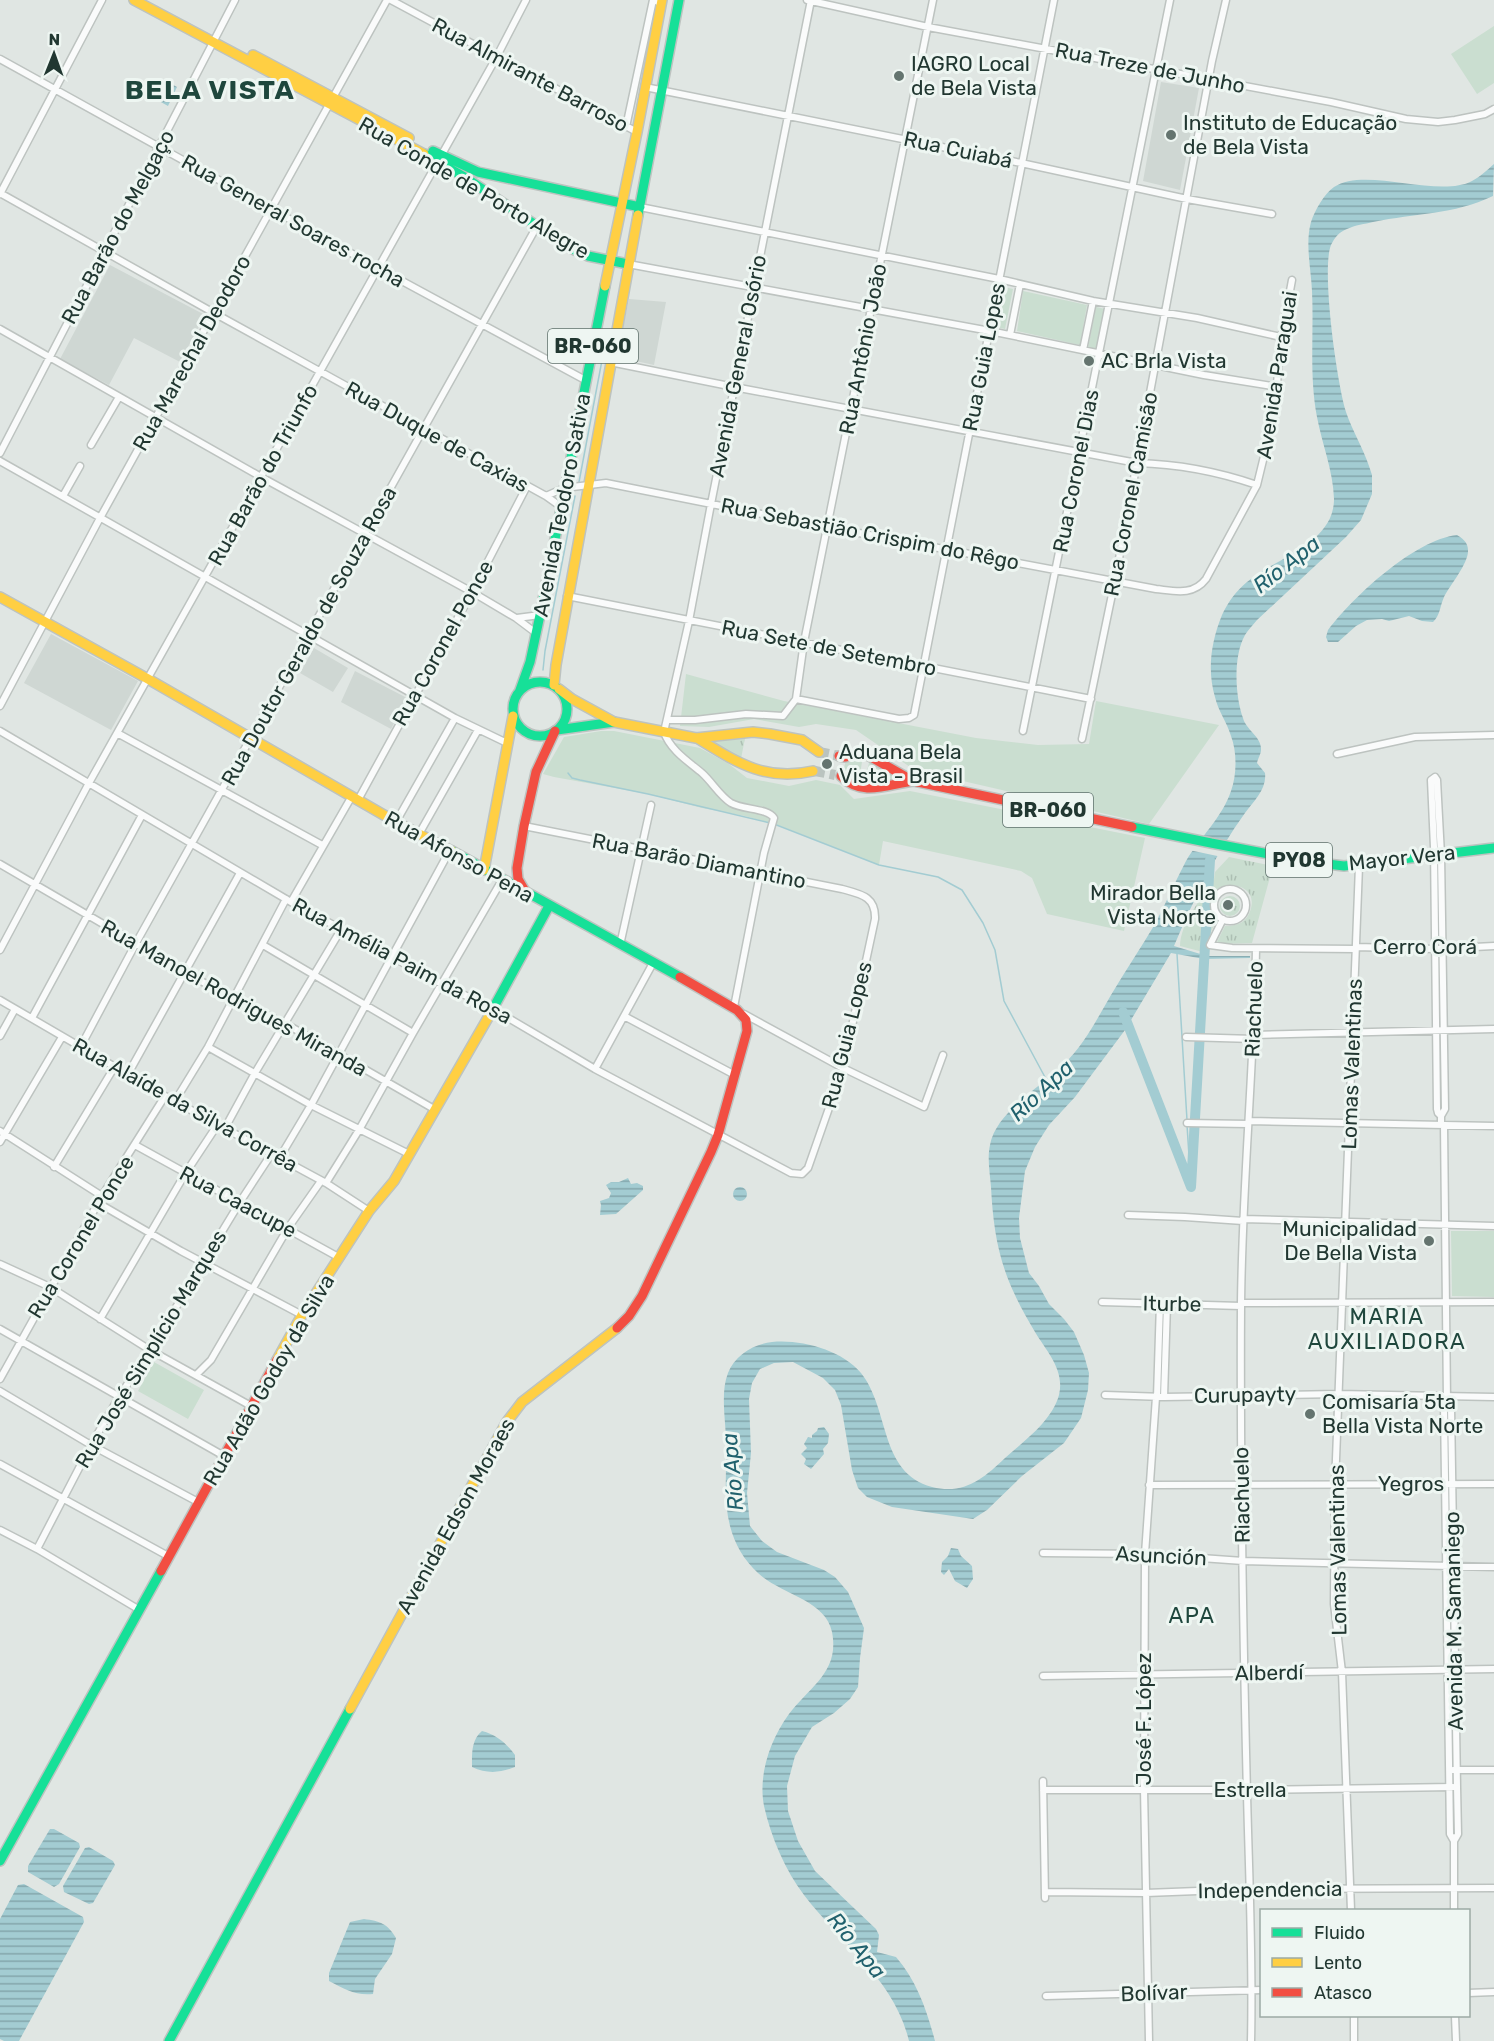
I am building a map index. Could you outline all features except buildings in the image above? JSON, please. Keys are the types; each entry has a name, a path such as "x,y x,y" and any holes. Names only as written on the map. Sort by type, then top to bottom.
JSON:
{"main road":[{"name":"Rua Conde de Porto Alegre","path":"134,0 215,39"},
{"name":"Rua Conde de Porto Alegre","path":"149,0 215,39 439,158 478,172 640,207"},
{"name":"Avenida Teodoro Sativa","path":"557,687 556,665 567,596 628,264 680,0"},
{"name":"Avenida Teodoro Sativa","path":"520,690 530,662 540,615 609,262 637,132 659,1"},
{"name":"Rua Conde de Porto Alegre","path":"439,158 578,252 609,262 628,264"},
{"name":"Rua Afonso Pena","path":"0,597 252,738 396,822 744,1014"},
{"path":"520,690 525,685 539,681 557,687 572,699 614,722 696,738 753,732 796,738 818,752 814,771 791,777 746,768 696,738"},
{"name":"BR-060","path":"556,731 566,718 567,710 564,695 557,687"},
{"name":"BR-060","path":"513,716 513,702 520,690"},
{"path":"513,716 527,733 541,736 556,731 614,722"},
{"path":"484,870 513,716"},
{"path":"526,893 518,879 517,868 524,826 536,772 556,731"},
{"name":"BR-060","path":"913,781 865,789 850,785 838,776 842,756 864,753 913,781 1211,843"},
{"name":"Mayor Vera","path":"1211,843 1329,864 1359,866 1494,848"},
{"name":"Rua Adão Godoy da Silva","path":"0,1861 302,1315 369,1210 394,1181 549,906"},
{"name":"Avenida Edson Moraes","path":"169,2041 506,1423 522,1402 609,1336 628,1316 642,1296 691,1198 718,1135 747,1031 744,1014"}],"street":[{"path":"0,193 102,0"},
{"name":"Rua Barão do Melgaço","path":"0,453 235,0"},
{"name":"Rua Almirante Barroso","path":"389,0 637,132"},
{"name":"Rua Marechal Deodoro","path":"0,706 100,518 389,0"},
{"name":"Rua Barão do Triunfo","path":"0,950 89,783 496,58 526,0"},
{"name":"Rua Treze de Junho","path":"810,0 928,27 1419,121 1455,120 1485,114 1494,109"},
{"name":"Avenida General Osório","path":"664,732 689,621 810,0"},
{"name":"Rua Antônio João","path":"796,699 804,642 933,0"},
{"name":"Rua Guia Lopes","path":"796,699 899,719 914,715 1054,0"},
{"name":"Rua Coronel Dias","path":"1023,731 1170,0"},
{"name":"Rua Coronel Camisão","path":"1082,740 1115,580 1164,314 1226,0"},
{"path":"626,127 659,1"},
{"name":"Rua General Soares rocha","path":"0,59 587,381"},
{"name":"Rua Cuiabá","path":"645,86 1187,199 1272,214"},
{"name":"Rua Duque de Caxias","path":"0,193 104,253 546,496 560,506"},
{"path":"640,207 999,279 1093,301 1220,322 1281,337"},
{"name":"Rua Doutor Geraldo de Souza Rosa","path":"81,1046 136,943 537,226"},
{"path":"628,264 990,331 1204,375 1278,387"},
{"name":"Avenida Paraguai","path":"1189,592 1201,586 1206,579 1257,485 1270,435 1278,387 1281,337 1292,280"},
{"name":"Rua Guia Lopes","path":"1010,335 1020,284"},
{"path":"1083,350 1093,301"},
{"path":"0,329 261,477 472,592 516,618 536,633"},
{"path":"610,362 1137,463 1193,469 1257,485"},
{"path":"91,445 118,397"},
{"path":"0,461 455,718 507,743"},
{"path":"63,496 80,466"},
{"name":"Rua Sebastião Crispim do Rêgo","path":"546,496 564,488 606,483 827,527 1156,588 1189,592"},
{"name":"Rua Coronel Ponce","path":"175,1101 208,1047 232,999 288,900 355,798 415,694 472,592 527,486"},
{"name":"Rua Sete de Setembro","path":"567,596 1091,699"},
{"path":"516,618 540,615"},
{"path":"668,720 695,720 746,714 783,716 796,699"},
{"path":"396,822 455,718"},
{"path":"419,834 478,730"},
{"name":"Rua Amélia Paim da Rosa","path":"0,731 240,873 442,984 493,1009 718,1135 791,1173 802,1174 808,1168"},
{"path":"664,732 668,741 680,754 702,773 727,800 745,808 769,812 773,816 734,1007"},
{"path":"118,734 322,845"},
{"path":"1337,754 1415,737 1494,735"},
{"path":"1433,777 1437,780 1437,855 1431,780 1433,777"},
{"path":"620,945 651,805"},
{"path":"32,1018 142,815"},
{"name":"Rua Barão Diamantino","path":"524,826 842,889 867,897 872,902"},
{"path":"280,1157 311,1106 450,850"},
{"name":"Avenida M. Samaniego","path":"1437,855 1440,1031 1437,1109 1443,1125 1447,1399 1451,1407 1449,1787 1450,1834 1454,1841"},
{"name":"Rua Manoel Rodrigues Miranda","path":"0,864 232,999 286,1024 434,1109"},
{"name":"Lomas Valentinas","path":"1351,1909 1342,1672 1334,1604 1338,1394 1359,866"},
{"path":"128,1074 240,873"},
{"path":"196,1375 211,1360 288,1228 359,1131 502,880"},
{"path":"1224,890 1239,891 1246,905 1243,915 1233,921 1223,919 1215,912 1216,897 1224,890"},
{"name":"Rua Guia Lopes","path":"808,1168 843,1068 875,919 872,902"},
{"name":"Cerro Corá","path":"1223,919 1210,945 1256,954 1494,946"},
{"path":"225,1128 255,1073 342,928"},
{"path":"263,945 413,1033"},
{"name":"Riachuelo","path":"1251,2041 1241,1304 1256,954"},
{"path":"595,1068 653,963"},
{"name":"Rua Alaíde da Silva Corrêa","path":"0,1000 165,1096 280,1157 369,1210"},
{"path":"0,1036 15,1009"},
{"name":"Rua Afonso Pena","path":"744,1014 843,1068 924,1107 943,1055"},
{"path":"624,1016 735,1075"},
{"path":"1186,1037 1494,1029"},
{"path":"0,1143 3,1133 62,1037"},
{"path":"208,1047 311,1106 409,1154"},
{"path":"54,1167 115,1066"},
{"name":"Rua Coronel Ponce","path":"0,1379 100,1199 165,1096"},
{"path":"1187,1123 1494,1126"},
{"path":"100,1319 185,1174 218,1124"},
{"path":"3,1133 151,1234 302,1315"},
{"name":"Rua Caacupe","path":"135,1145 340,1258"},
{"name":"Rua José Simplício Marques","path":"37,1549 91,1445 119,1397 272,1153"},
{"path":"1128,1215 1494,1226"},
{"path":"0,1264 50,1287 150,1350 251,1406"},
{"name":"Iturbe","path":"1102,1302 1241,1304 1494,1302"},
{"name":"José F. López","path":"1149,2041 1144,1789 1145,1554 1149,1485 1159,1397 1164,1303"},
{"path":"0,1329 224,1456"},
{"path":"0,1391 91,1445 198,1502"},
{"name":"Curupayty","path":"1104,1395 1159,1397 1338,1394 1447,1399 1494,1396"},
{"path":"0,1464 168,1556"},
{"name":"Yegros","path":"1149,1485 1494,1484"},
{"path":"0,1530 37,1549 138,1609"},
{"name":"Asunción","path":"1043,1553 1145,1554 1243,1560 1494,1567"},
{"name":"Alberdí","path":"1043,1676 1494,1669"},
{"name":"Avenida M. Samaniego","path":"1451,1670 1458,1834 1454,1841 1454,1909"},
{"path":"1449,1770 1494,1770"},
{"name":"Independencia","path":"1043,1780 1045,1895 1249,1890 1494,1888"},
{"name":"Estrella","path":"1043,1790 1457,1787"},
{"name":"Bolívar","path":"1046,1996 1260,1990"},
{"path":"1470,1993 1494,1992"},
{"path":"1354,2017 1354,2041"},
{"path":"1455,2017 1456,2041"}],"shaded area":[{"name":"Instituto de Educação de Bela Vista","path":"1161,82 1199,88 1180,190 1143,181"},
{"path":"110,265 205,315 180,362 134,338 109,385 60,359"},
{"path":"629,299 666,302 654,365 617,357"},
{"path":"51,634 138,681 111,730 24,683"},
{"path":"314,648 348,668 333,692 300,673"},
{"path":"355,671 407,698 391,729 341,702"}],"green space":[{"path":"1494,26 1494,83 1477,94 1451,54"},
{"path":"1004,287 1013,289 1005,329 996,327"},
{"path":"1023,291 1087,305 1080,345 1017,331"},
{"path":"1096,307 1105,309 1097,349 1088,348"},
{"path":"686,674 784,701 976,738 1038,745 1089,744 1096,701 1219,725 1149,824 924,772 910,767 856,730 816,724 799,727 754,719 709,727 680,726"},
{"path":"614,731 700,748 729,764 747,778 789,786 816,780 840,785 854,799 910,791 1145,838 1124,931 1047,914 1032,878 1021,871 883,841 879,865 778,825 745,816 543,774 564,737"},
{"path":"747,735 741,759 709,741"},
{"path":"859,757 862,762 859,780 855,784 842,776 846,760"},
{"path":"868,759 900,779 863,786"},
{"path":"1229,857 1273,866 1252,943 1219,944 1217,942 1225,926 1239,924 1245,920 1252,900 1247,891 1238,886 1227,886 1217,889 1210,896 1209,907 1216,921 1203,952 1180,946 1188,920 1214,879 1215,872"},
{"path":"1226,896 1234,896 1240,902 1240,910 1234,916 1226,916 1220,910 1220,902"},
{"path":"1439,1036 1441,1036 1441,1111"},
{"path":"1451,1231 1494,1231 1494,1297 1452,1296"},
{"path":"154,1362 204,1390 188,1419 138,1391"}],"water":[{"path":"168,82 177,87 168,106 159,101"},
{"path":"1494,164 1493,196 1449,210 1353,226 1339,233 1331,245 1328,258 1329,301 1338,377 1346,412 1372,475 1372,494 1361,520 1346,537 1257,620 1246,633 1241,644 1236,676 1238,699 1245,722 1261,745 1257,763 1265,773 1264,784 1215,861 1174,946 1207,956 1250,956 1250,958 1204,959 1171,953 1125,1030 1075,1097 1049,1125 1035,1147 1025,1171 1019,1218 1020,1238 1029,1273 1049,1304 1074,1332 1084,1355 1089,1373 1088,1390 1081,1418 1064,1443 1022,1476 987,1510 973,1519 892,1507 867,1497 858,1488 852,1470 841,1405 835,1390 823,1378 793,1362 774,1363 760,1369 752,1383 749,1399 751,1453 747,1493 750,1526 762,1541 777,1552 824,1570 835,1577 848,1592 864,1628 858,1687 850,1699 834,1713 812,1727 795,1756 787,1786 788,1811 798,1841 815,1871 876,1929 879,1935 877,1952 896,1957 910,1976 925,2008 935,2041 909,2041 902,2019 879,1980 797,1885 780,1853 767,1818 763,1782 771,1746 789,1714 827,1668 833,1646 832,1632 821,1612 758,1573 737,1546 730,1526 726,1495 724,1398 728,1373 740,1356 759,1345 772,1342 808,1344 832,1352 861,1373 877,1404 894,1454 903,1468 915,1480 943,1489 963,1487 981,1479 1029,1437 1050,1413 1059,1395 1059,1377 1054,1362 1020,1305 1004,1269 993,1215 990,1145 994,1133 1010,1111 1064,1064 1084,1040 1155,924 1186,861 1227,801 1236,763 1233,742 1216,702 1211,677 1211,656 1215,635 1224,610 1247,582 1314,539 1324,528 1331,515 1334,499 1333,488 1317,417 1313,386 1312,291 1308,247 1311,222 1317,207 1327,194 1334,187 1348,181 1458,186 1472,181"},
{"path":"1457,535 1467,545 1468,555 1444,597 1439,614 1433,622 1409,616 1389,621 1367,620 1356,626 1338,642 1328,642 1326,637 1328,630 1369,586 1404,558 1422,547"},
{"path":"628,1178 631,1184 637,1183 643,1186 643,1190 616,1214 600,1215 600,1201 609,1198 611,1193 606,1185"},
{"path":"737,1187 743,1187 747,1194 743,1201 737,1201 733,1197 733,1191"},
{"path":"824,1427 829,1434 828,1443 823,1449 824,1454 811,1469 804,1464 806,1459 801,1454 807,1448 804,1444 808,1437 812,1438 818,1428"},
{"path":"951,1548 958,1549 961,1556 972,1566 973,1579 967,1588 955,1581 949,1569 944,1575 941,1572 942,1562 948,1556"},
{"path":"482,1731 497,1737 508,1747 515,1755 515,1767 493,1772 472,1767 474,1743"},
{"path":"50,1829 79,1843 80,1847 59,1884 54,1887 28,1872 28,1866"},
{"path":"89,1847 113,1861 115,1865 93,1903 89,1904 64,1892 63,1886 85,1848"},
{"path":"24,1884 83,1917 84,1922 19,2041 4,2041 0,2039 0,1919 18,1885"},
{"path":"364,1919 383,1924 396,1938 392,1954 375,1979 373,1994 356,1993 329,1981 329,1973 350,1922"}],"pier":[{"path":"1201,836 1231,842 1222,857 1189,850"}],"waterway":[{"path":"579,482 603,355"},
{"path":"543,670 575,496"},
{"path":"568,773 572,778 580,780 770,823"},
{"path":"774,824 879,865 938,877 962,890 983,923 995,950 1004,1001 1046,1079"},
{"name":"Río Apa","path":"1123,1012 1191,1187 1210,860"},
{"path":"1177,954 1187,1120"},
{"name":"Río Apa","path":"1187,1125 1191,1187"}],"tunnel":[{"path":"819,752 839,756"},
{"path":"815,771 835,775"}],"traffic: fast":[{"path":"638,215 679,0"},
{"path":"433,151 478,172 640,207"},
{"path":"424,154 466,178 568,247 588,256 628,264"},
{"path":"520,690 530,662 540,615 605,286"},
{"path":"535,682 545,682 555,686 563,694 567,709 563,724 555,732 545,736 535,736 525,732 517,724 513,714 513,704 517,694 525,686 535,682"},
{"path":"557,730 614,722"},
{"path":"1132,827 1211,843"},
{"path":"1211,843 1344,866 1494,848"},
{"path":"452,851 680,977"},
{"path":"489,1016 549,906"},
{"path":"0,1861 161,1571"},
{"path":"169,2041 350,1709"}],"traffic: slow":[{"path":"134,0 424,154"},
{"path":"605,286 662,0"},
{"path":"253,55 409,138"},
{"path":"554,685 638,215"},
{"path":"0,597 148,679 396,822 452,851"},
{"path":"559,689 572,699 614,722 696,738 753,732 770,734 802,740 819,752"},
{"path":"484,870 513,716"},
{"path":"697,738 738,762 765,772 796,774 813,771"},
{"path":"277,1360 302,1315 369,1211 394,1181 489,1016"},
{"path":"350,1709 506,1423 522,1402 617,1328"}],"traffic: jam":[{"path":"525,891 518,879 517,868 524,826 536,772 555,731"},
{"path":"839,756 864,753 913,781 1132,827"},
{"path":"841,776 857,786 866,788 913,781"},
{"path":"617,1328 629,1316 642,1296 711,1152 718,1135 747,1031 746,1020 737,1010 680,977"},
{"path":"161,1571 277,1360"}],"place":[{"name":"IAGRO Local de Bela Vista","path":"899,76"},
{"name":"Instituto de Educação de Bela Vista","path":"1171,135"},
{"name":"AC Brla Vista","path":"1089,361"},
{"name":"Aduana Bela Vista - Brasil","path":"827,764"},
{"name":"Mirador Bella Vista Norte","path":"1228,905"},
{"name":"Municipalidad De Bella Vista","path":"1429,1241"},
{"name":"Comisaría 5ta Bella Vista Norte","path":"1310,1414"}],"district":[{"name":"BELA VISTA","path":"210,90"},
{"name":"MARIA AUXILIADORA","path":"1387,1328"},
{"name":"APA","path":"1192,1615"}]}
